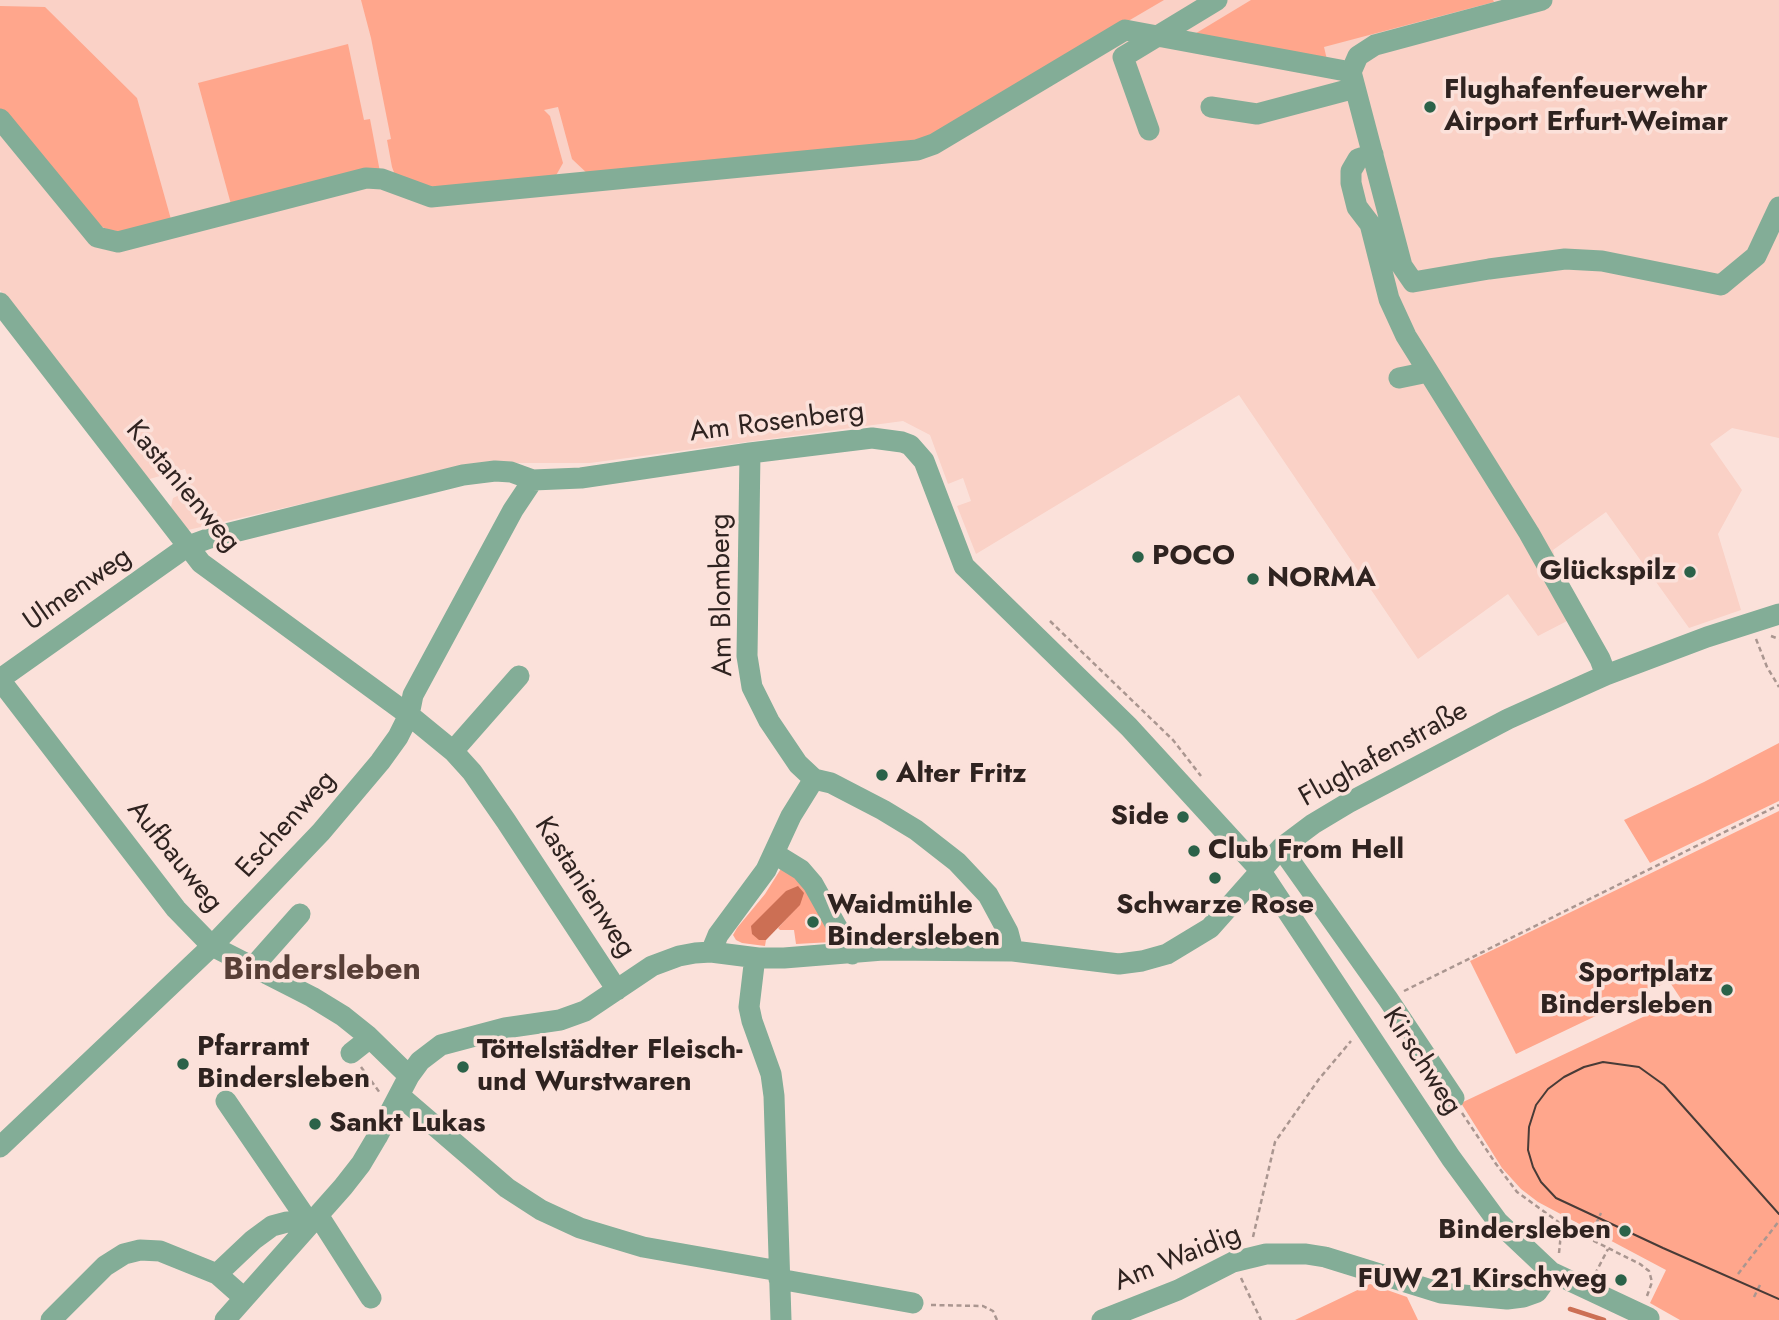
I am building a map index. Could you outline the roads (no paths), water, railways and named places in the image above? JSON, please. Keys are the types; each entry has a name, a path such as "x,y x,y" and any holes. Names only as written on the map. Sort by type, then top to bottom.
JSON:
{"street":[{"path":"1149,130 1123,57 1217,0"},
{"path":"1542,0 1375,45 1358,56 1353,80 1402,266 1413,282 1489,268 1565,259 1615,263 1721,285 1756,256 1779,207"},
{"path":"0,119 97,237 118,242 366,178 382,179 431,197 917,150 934,144 1125,30 1353,80"},
{"path":"1211,107 1257,114 1353,80"},
{"path":"1373,154 1357,159 1350,172 1351,183 1357,207 1370,223 1389,299 1406,336 1535,543 1600,659 1606,675"},
{"name":"Kastanienweg","path":"0,303 201,563 409,715 453,751 506,821 617,990"},
{"path":"1399,378 1428,372"},
{"name":"Am Rosenberg","path":"188,546 301,514 463,475 495,471 511,472 533,480 581,478 872,438 906,443 924,461 964,566 989,577 1260,870"},
{"name":"Am Blomberg","path":"750,453 747,656 752,687 769,721 798,764 814,779 831,783 916,830 957,862 988,895 1008,932 1013,951"},
{"name":"Eschenweg","path":"0,1147 212,946 321,832 380,762 398,737 409,715 413,695 513,510 533,480"},
{"name":"Ulmenweg","path":"0,680 188,546"},
{"name":"Flughafenstraße","path":"225,1320 361,1164 409,1076 420,1061 441,1045 505,1028 560,1020 585,1011 652,966 680,956 711,952 758,958 883,950 1013,951 1119,964 1167,954 1210,928 1281,848 1336,810 1508,719 1606,675 1707,637 1779,614"},
{"path":"453,751 519,676"},
{"name":"Aufbauweg","path":"0,680 176,909 212,946 343,1016 409,1076"},
{"path":"711,952 718,935 753,891 775,854 790,816 814,779"},
{"name":"Kirschweg","path":"1281,848 1293,861 1454,1098"},
{"path":"775,854 801,870 813,884 852,954"},
{"name":"Kirschweg","path":"1260,870 1476,1196 1498,1222 1551,1272 1643,1316"},
{"path":"253,967 300,914"},
{"path":"758,958 754,965 749,1007 771,1074 774,1097 781,1320"},
{"path":"351,1053 370,1038"},
{"path":"226,1101 371,1298"},
{"path":"396,1103 507,1188 541,1210 580,1228 643,1247 913,1303"},
{"path":"217,1273 272,1226 314,1219"},
{"path":"51,1320 105,1266 124,1254 140,1250 160,1251 217,1273 243,1297"},
{"name":"Am Waidig","path":"1102,1320 1178,1290 1241,1260 1266,1254 1325,1257 1441,1293 1507,1299 1537,1292 1551,1272"}],"waterway":[{"path":"1570,1309 1604,1320"}],"tram line":[{"path":"1779,1214 1664,1085 1639,1067 1603,1062 1584,1067 1548,1089 1536,1105 1529,1127 1528,1150 1541,1182 1556,1198 1779,1299"}],"place":[{"name":"Flughafenfeuerwehr Airport Erfurt-Weimar","path":"1430,107"},
{"name":"POCO","path":"1138,557"},
{"name":"Glückspilz","path":"1690,572"},
{"name":"NORMA","path":"1253,579"},
{"name":"Alter Fritz","path":"882,775"},
{"name":"Side","path":"1183,817"},
{"name":"Club From Hell","path":"1194,851"},
{"name":"Schwarze Rose","path":"1215,878"},
{"name":"Waidmühle Bindersleben","path":"813,922"},
{"name":"Sportplatz Bindersleben","path":"1727,990"},
{"name":"Pfarramt Bindersleben","path":"183,1064"},
{"name":"Töttelstädter Fleisch- und Wurstwaren","path":"463,1067"},
{"name":"Sankt Lukas","path":"315,1124"},
{"name":"Bindersleben","path":"1625,1231"},
{"name":"FUW 21 Kirschweg","path":"1621,1280"}],"district":[{"name":"Bindersleben","path":"322,971"}]}
